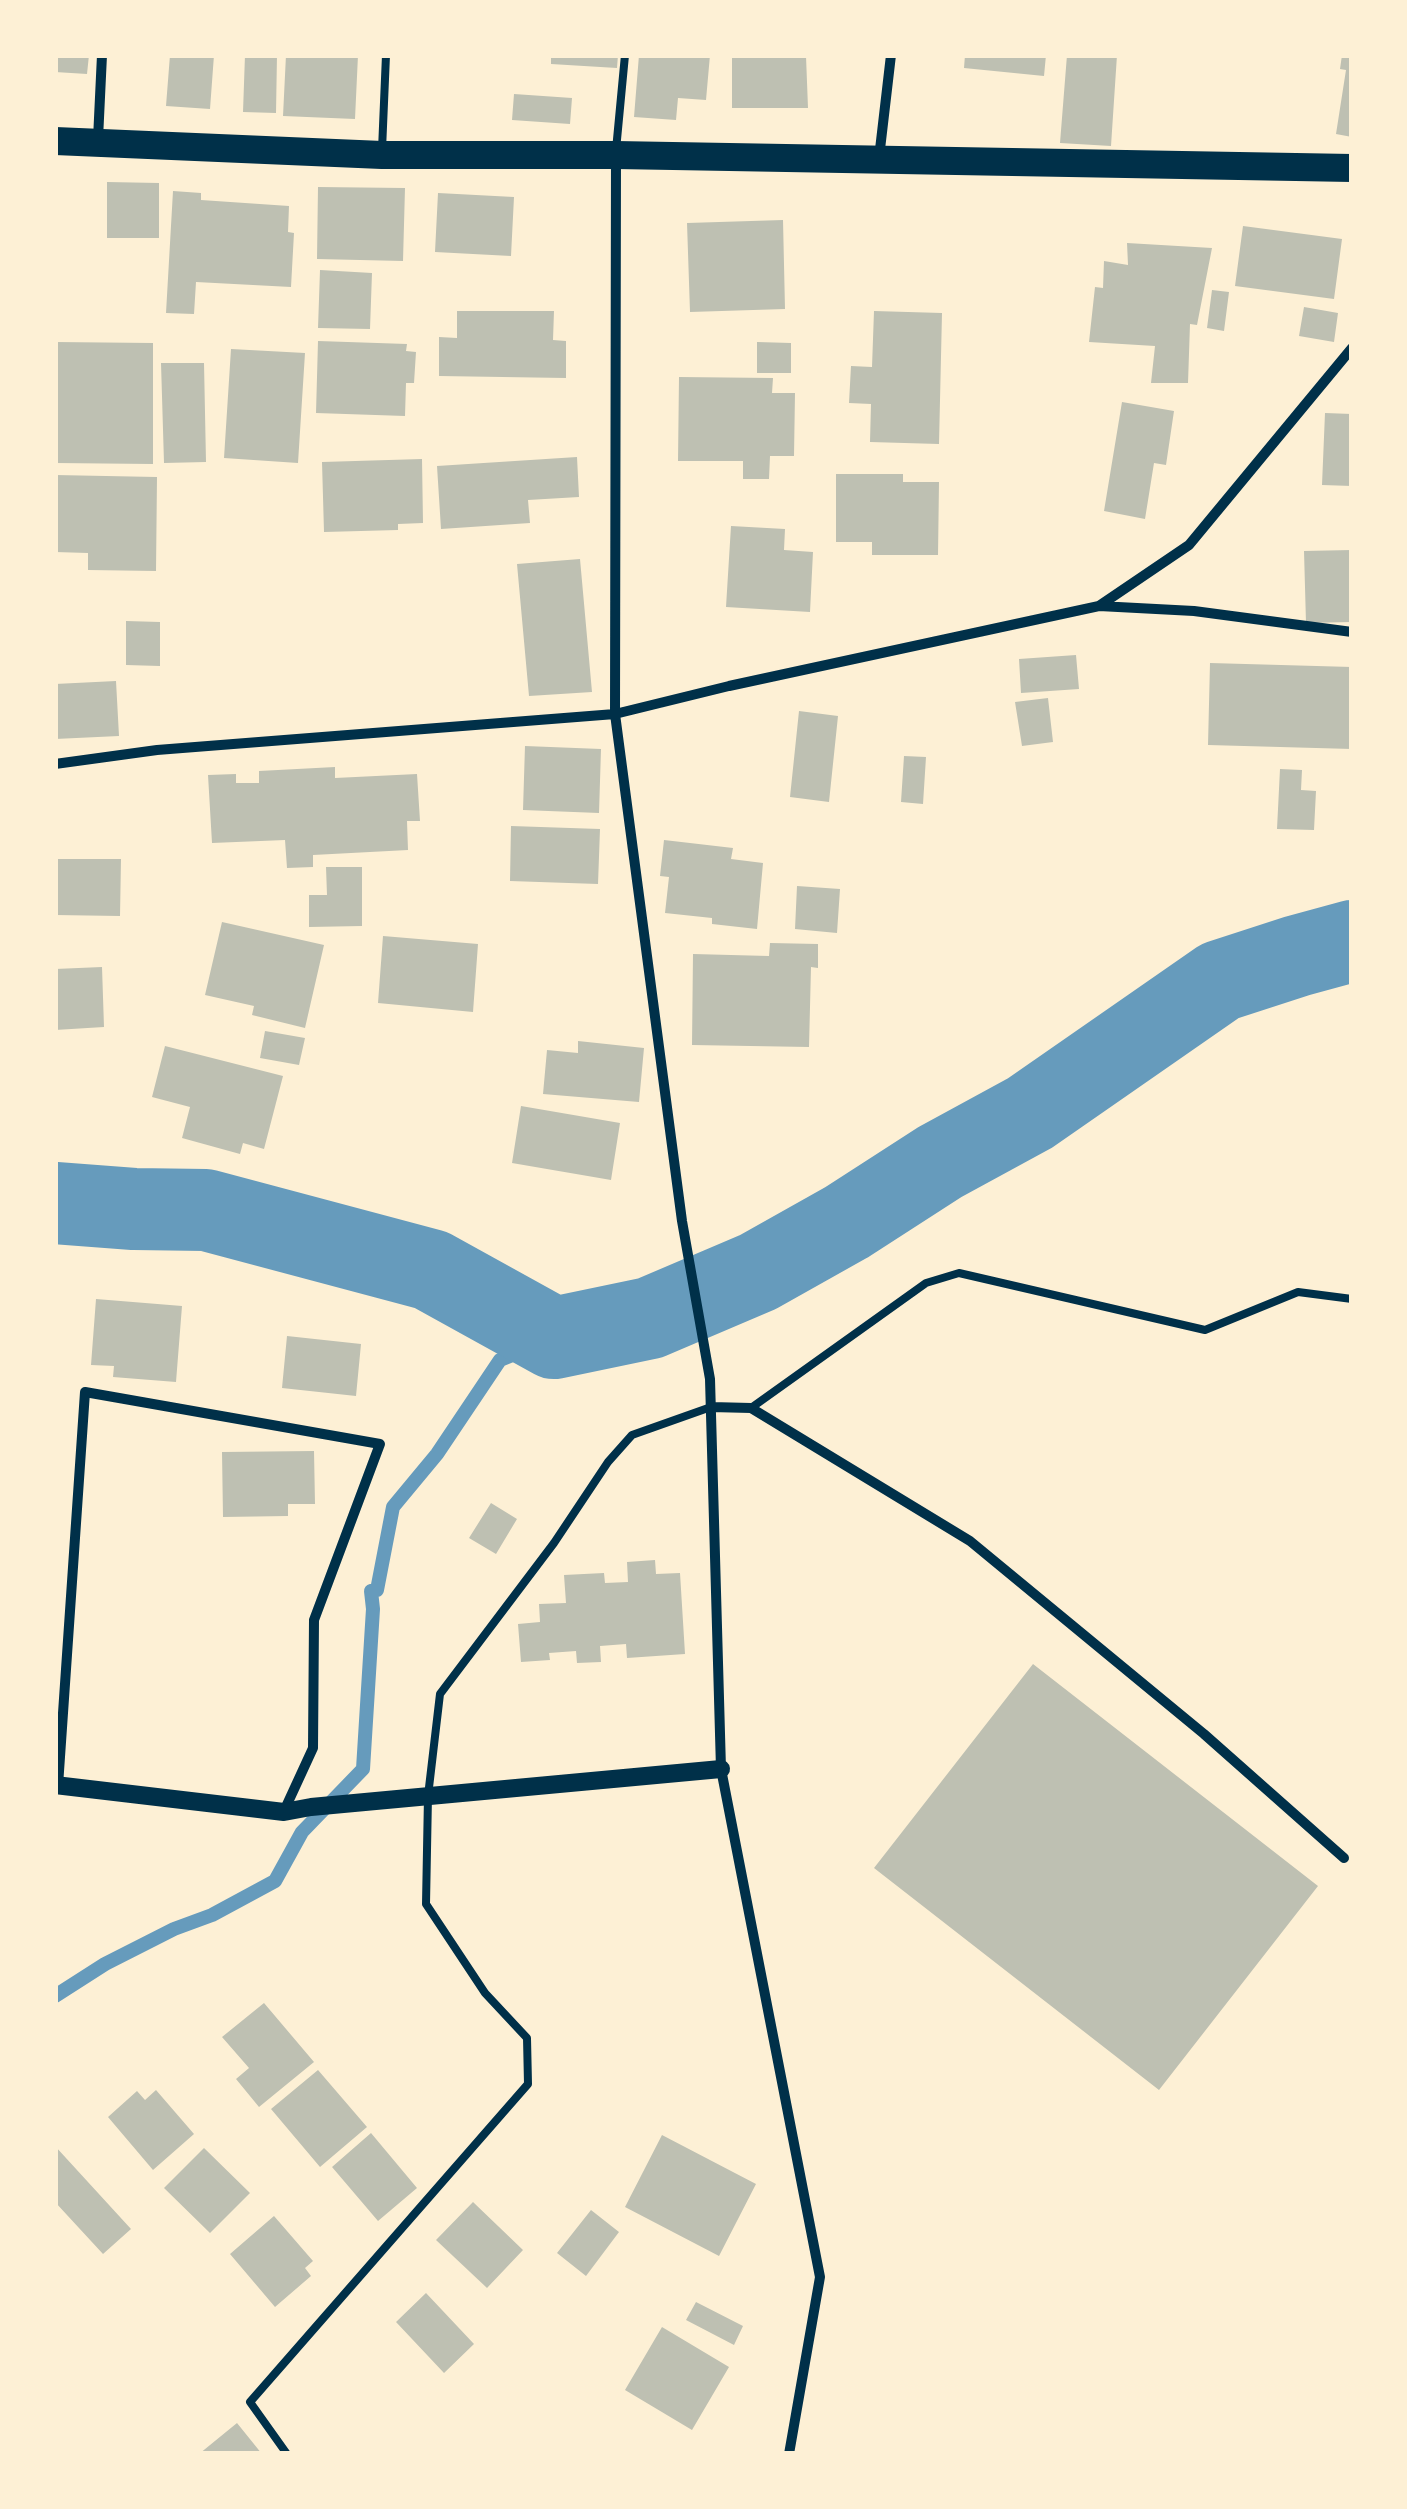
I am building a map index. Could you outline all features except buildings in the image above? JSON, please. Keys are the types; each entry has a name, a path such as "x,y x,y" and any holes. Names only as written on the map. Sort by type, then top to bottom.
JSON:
{"highway":[{"path":"55,140 382,155 616,155 1352,168"}],"street":[{"path":"98,141 102,55"},
{"path":"879,159 891,55"},
{"path":"616,155 614,714 682,1221 710,1379 721,1769 820,2277 789,2454"},
{"path":"1098,606 1190,544 1352,348"},
{"path":"55,764 157,750 614,714 1098,606 1194,611 1352,632"},
{"path":"284,1812 313,1748 314,1620 380,1444 84,1392 57,1785 284,1812 721,1769"},
{"path":"711,1407 752,1408 970,1541 1204,1734 1348,1863"}],"lane":[{"path":"382,155 386,55"},
{"path":"616,155 625,55"},
{"path":"752,1408 926,1283 959,1273 1205,1330 1298,1292 1352,1299"},
{"path":"287,2454 250,2402 528,2084 528,2038 484,1993 426,1904 428,1796 440,1694 554,1543 608,1462 632,1435 711,1407"}],"waterway":[{"path":"55,1203 206,1210 431,1270 554,1338 650,1318 758,1272 847,1222 940,1162 1030,1113 1220,981 1352,941"},
{"path":"55,1996 105,1964 275,1881 302,1832 363,1769 371,1591 377,1590 393,1507 437,1454 500,1360 554,1338"}]}
